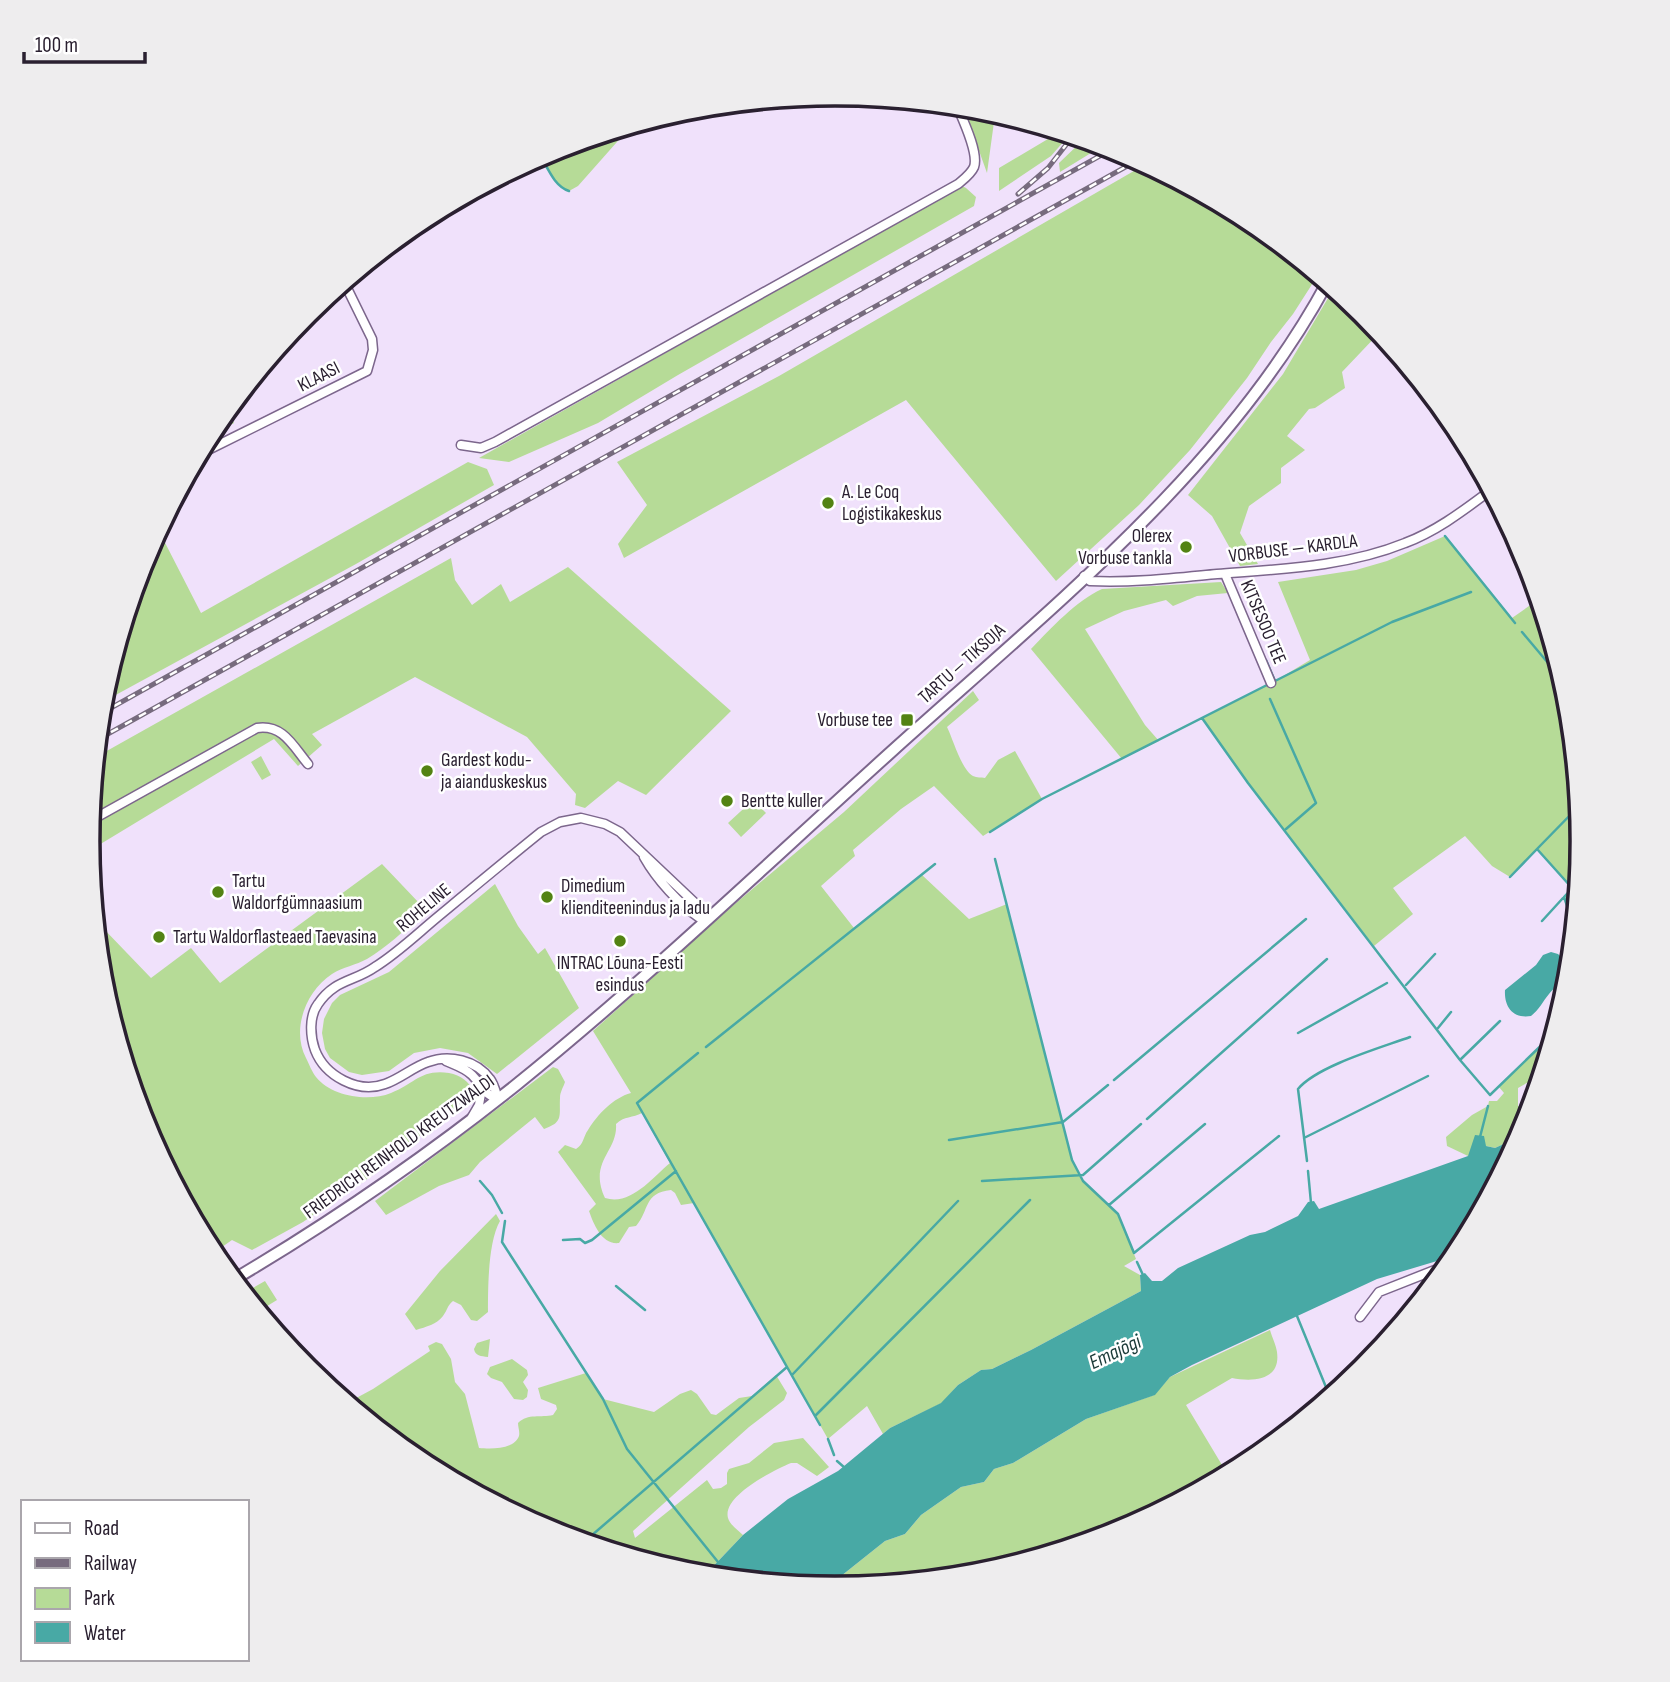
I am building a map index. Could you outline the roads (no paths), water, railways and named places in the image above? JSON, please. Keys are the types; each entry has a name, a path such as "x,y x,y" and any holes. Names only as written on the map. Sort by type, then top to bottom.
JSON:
{"main road":[{"name":"TARTU — TIKSOJA","path":"578,1033 1084,576 1163,501 1212,449 1253,397 1288,348 1323,290"},
{"name":"FRIEDRICH REINHOLD KREUTZWALDI","path":"242,1275 332,1219 470,1120 578,1033"}],"street":[{"path":"461,445 481,448 495,442 958,184 971,173 975,163 973,147 961,117"},
{"name":"KLAASI","path":"216,445 366,370 373,350 372,339 348,290"},
{"name":"VORBUSE — KARDLA","path":"1084,576 1090,581 1121,582 1322,564 1382,551 1432,532 1483,495"},
{"name":"KITSESOO TEE","path":"1225,574 1271,683"},
{"path":"101,815 257,728 267,726 282,733 308,764"},
{"name":"ROHELINE","path":"440,1059 428,1062 385,1084 370,1086 334,1076 315,1050 312,1017 316,1006 335,985 374,969 550,827 568,820 589,819 620,832 643,854 688,910 704,921"},
{"path":"440,1059 466,1070 487,1096 498,1099"},
{"path":"440,1059 458,1059 473,1064 492,1081 498,1099"},
{"path":"470,1120 480,1105 482,1088"},
{"path":"1360,1317 1379,1293 1430,1272"}],"water":[{"path":"1551,952 1561,957 1555,988 1531,1016 1519,1016 1508,1006 1505,990 1536,965 1543,955"},
{"name":"Emajõgi","path":"1475,1135 1484,1136 1486,1146 1495,1148 1504,1144 1472,1209 1438,1261 1377,1279 1192,1365 1170,1377 1155,1395 1086,1419 1013,1463 994,1469 984,1482 961,1487 921,1515 905,1534 885,1541 841,1576 787,1575 714,1566 743,1535 788,1499 838,1471 890,1428 941,1403 958,1385 981,1370 992,1369 1031,1350 1141,1291 1140,1275 1145,1273 1152,1281 1162,1281 1178,1268 1298,1216 1308,1202 1314,1201 1319,1209 1468,1156"}],"waterway":[{"path":"546,166 555,181 569,191"},
{"path":"1445,536 1515,623"},
{"path":"1266,660 1275,681 1392,622 1471,592"},
{"path":"1522,632 1548,663"},
{"path":"990,832 1042,799 1267,685"},
{"path":"1270,699 1316,803 1286,829"},
{"path":"1202,718 1248,783 1460,1060 1490,1095 1540,1046"},
{"path":"1569,816 1537,849 1569,885"},
{"path":"1510,877 1537,849"},
{"path":"995,859 1072,1160 1083,1181 1118,1214 1134,1253 1279,1136"},
{"path":"706,1047 935,864"},
{"path":"1567,906 1564,897 1569,892"},
{"path":"1542,921 1563,898"},
{"path":"1114,1080 1306,919"},
{"path":"1406,985 1435,954"},
{"path":"1147,1119 1327,959"},
{"path":"1298,1033 1387,983"},
{"path":"1438,1028 1451,1012"},
{"path":"1460,1060 1500,1021"},
{"path":"1307,1161 1298,1089 1334,1065 1410,1037"},
{"path":"698,1053 637,1103 820,1425"},
{"path":"1304,1138 1428,1076"},
{"path":"949,1140 1063,1122 1108,1085"},
{"path":"1480,1137 1488,1106"},
{"path":"982,1181 1083,1175 1141,1124"},
{"path":"1109,1205 1205,1124"},
{"path":"563,1240 580,1239 585,1243 592,1240 676,1171"},
{"path":"1308,1171 1311,1203"},
{"path":"480,1181 502,1213"},
{"path":"815,1416 1030,1200"},
{"path":"792,1375 958,1201"},
{"path":"505,1221 502,1242 603,1399 627,1449 718,1562"},
{"path":"1137,1262 1143,1275"},
{"path":"616,1286 645,1310"},
{"path":"1297,1316 1326,1388"},
{"path":"593,1535 787,1367"},
{"path":"828,1439 834,1455"},
{"path":"837,1461 845,1468"}],"railway":[{"path":"1018,194 1048,168 1067,144"},
{"path":"112,707 1100,156"},
{"path":"108,734 1126,167"}],"place":[{"name":"A. Le Coq Logistikakeskus","path":"828,503"},
{"name":"Olerex Vorbuse tankla","path":"1186,547"},
{"name":"Vorbuse tee","path":"907,720"},
{"name":"Gardest kodu- ja aianduskeskus","path":"427,771"},
{"name":"Bentte kuller","path":"727,801"},
{"name":"Tartu Waldorfgümnaasium","path":"218,892"},
{"name":"Dimedium klienditeenindus ja ladu","path":"547,897"},
{"name":"Tartu Waldorflasteaed Taevasina","path":"159,937"},
{"name":"INTRAC Lõuna-Eesti esindus","path":"620,941"}]}
